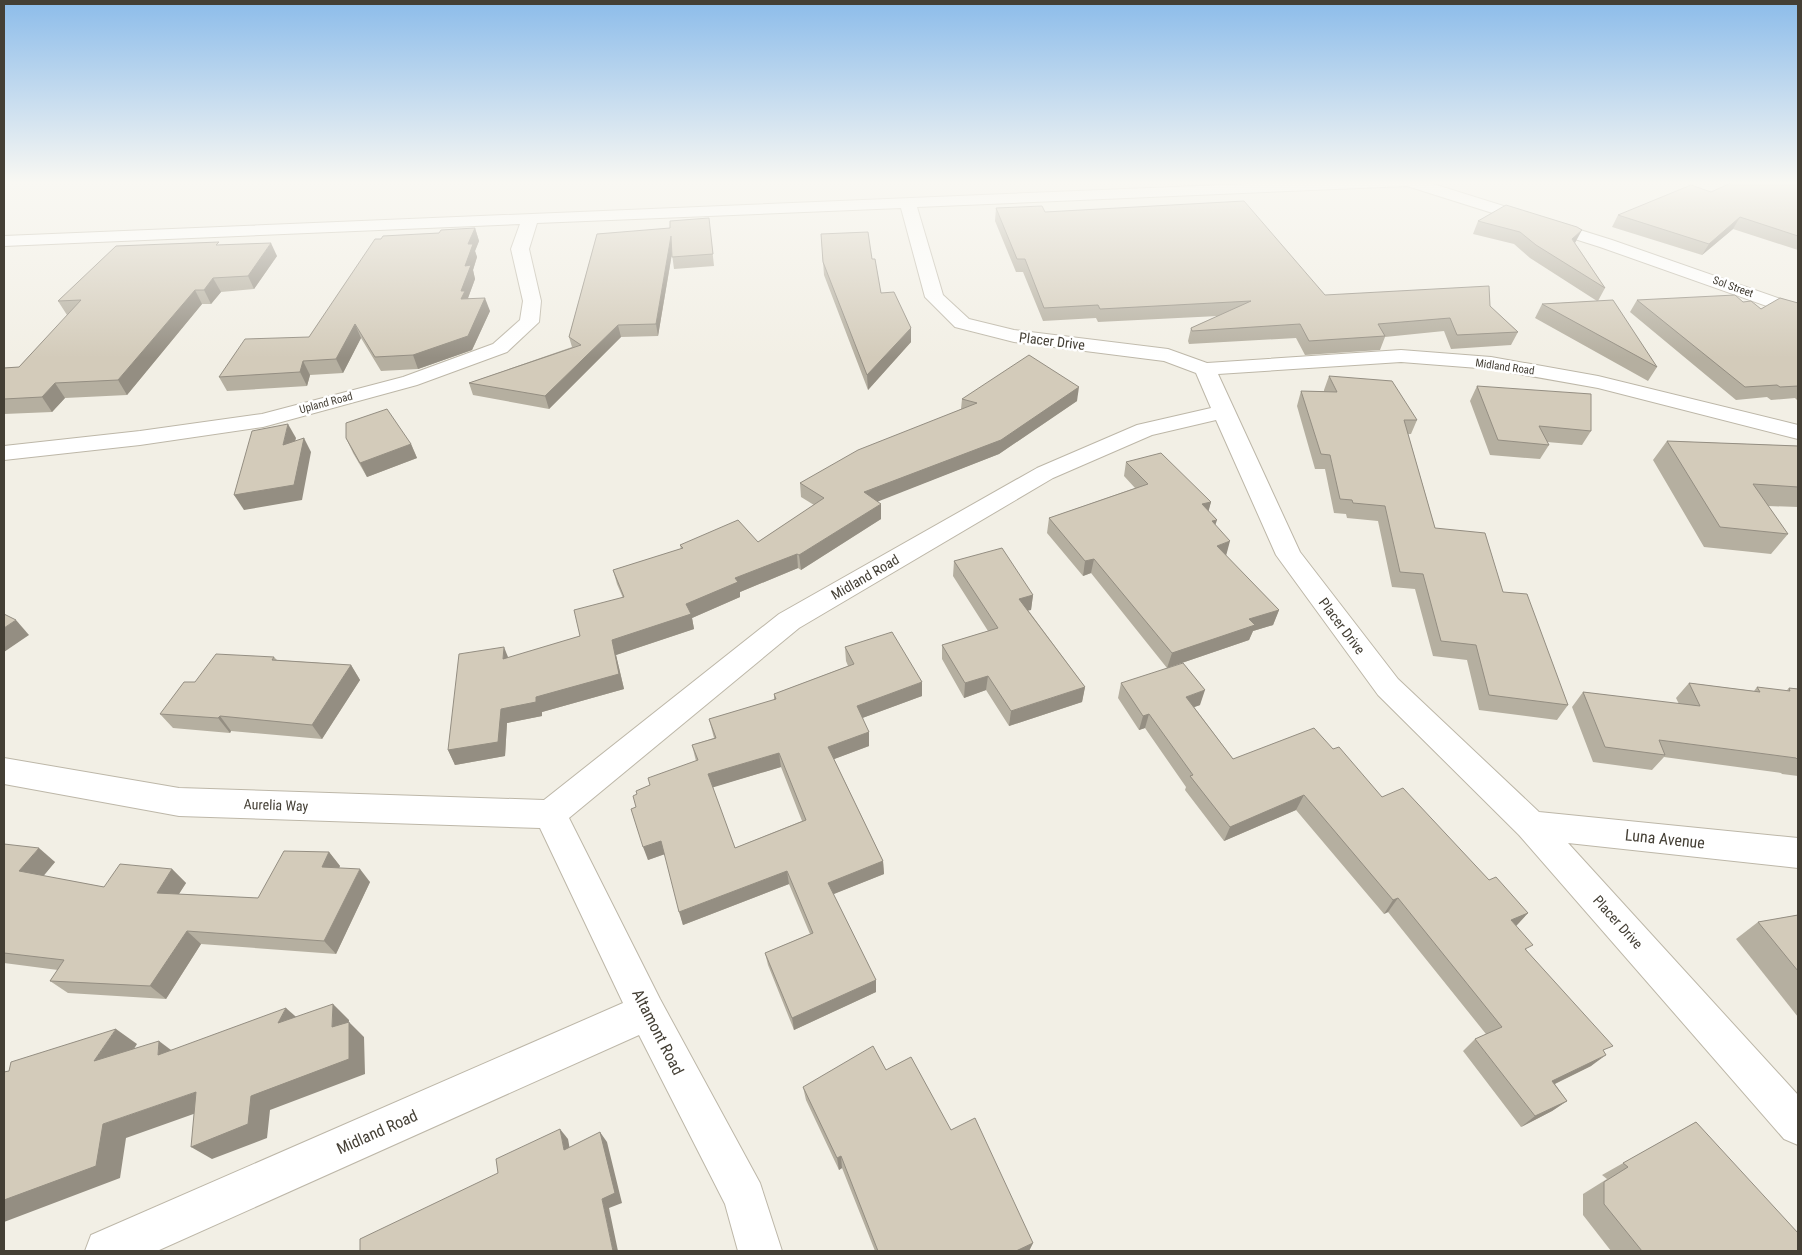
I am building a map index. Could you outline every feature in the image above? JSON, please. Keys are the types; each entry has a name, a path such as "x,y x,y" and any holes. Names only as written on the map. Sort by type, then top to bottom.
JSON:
{"street":[{"name":"Upland Road","path":"4,453 140,438 264,420 410,381 500,348 529,322 532,300 520,249 523,241"},
{"name":"Placer Drive","path":"918,241 934,297 962,323 1014,336 1168,355 1206,368 1223,412 1289,555 1388,688 1531,825 1798,1125"},
{"name":"Sol Street","path":"1595,241 1798,311"},
{"name":"Midland Road","path":"1206,368 1401,356 1491,363 1598,382 1798,432"},
{"name":"Midland Road","path":"550,814 789,621 1045,473 1146,430 1223,412"},
{"name":"Aurelia Way","path":"4,771 179,802 550,814"},
{"name":"Altamont Road","path":"550,814 646,1012 745,1198 760,1251"},
{"name":"Luna Avenue","path":"1531,825 1798,853"},
{"name":"Midland Road","path":"107,1251 646,1012"}],"building":[{"path":"374,241 470,241 468,244 473,244 465,266 471,265 461,291 465,291 461,299 485,298 468,336 413,355 375,357 355,324 336,359 303,361 300,372 219,377 245,339 309,337"},
{"path":"595,241 670,241 656,324 618,325 545,396 469,383 581,345 569,337"},
{"path":"671,241 712,241 713,254 672,257"},
{"path":"821,241 869,241 872,259 875,259 881,293 894,292 911,328 867,375 823,262"},
{"path":"1009,241 1278,241 1325,295 1489,286 1490,306 1518,332 1457,335 1450,318 1378,324 1385,336 1309,341 1300,324 1192,331 1191,328 1251,301 1100,309 1098,305 1044,308 1025,259 1017,259"},
{"path":"1531,241 1573,241 1605,288"},
{"path":"1698,241 1713,241 1709,244"},
{"path":"219,242 216,245 271,243 248,276 213,278 204,290 195,290 118,380 55,383 42,397 4,399 4,368 19,367 81,300 58,301 116,246"},
{"path":"1735,295 1743,302 1751,301 1761,309 1780,298 1798,303 1798,386 1745,387 1637,300"},
{"path":"1613,300 1657,367 1542,304"},
{"path":"1029,355 1079,387 1001,440 864,492 881,504 799,555 797,554 735,578 738,582 686,604 691,614 612,640 619,674 536,697 536,702 501,709 498,742 448,750 459,654 504,647 503,659 580,636 574,610 624,597 613,570 683,548 680,545 738,520 758,542 824,498 800,483 858,450 977,403 962,399"},
{"path":"1329,376 1392,381 1417,420 1404,420 1435,528 1485,533 1503,592 1527,594 1568,705 1489,695 1476,645 1441,641 1423,574 1400,572 1385,506 1353,503 1352,500 1340,499 1330,455 1321,454 1301,391 1337,392"},
{"path":"1477,386 1591,394 1591,431 1539,426 1549,445 1498,440"},
{"path":"387,409 411,444 360,463 346,438 346,423"},
{"path":"288,424 283,445 304,438 294,485 234,495 252,431"},
{"path":"1667,441 1798,446 1798,487 1753,484 1788,534 1720,527"},
{"path":"1161,453 1211,502 1202,504 1217,520 1212,521 1230,541 1217,546 1279,610 1249,619 1255,625 1172,653 1094,559 1085,561 1049,518 1148,484 1126,462"},
{"path":"1002,548 1033,595 1019,599 1085,687 1011,711 988,676 965,683 942,645 998,628 954,561"},
{"path":"4,614 16,620 4,628"},
{"path":"892,632 922,682 857,706 869,732 828,747 883,861 828,883 876,980 792,1018 765,953 813,933 787,871 679,912 661,841 643,847 631,809 636,807 633,796 637,794 636,791 650,785 648,778 698,760 692,745 716,738 709,719 776,699 774,694 854,664 845,647","holes":["779,753 806,820 735,848 708,774"]},
{"path":"216,654 274,657 272,660 351,665 312,725 220,716 218,718 160,714 184,682 195,682"},
{"path":"1183,663 1205,690 1186,697 1233,759 1314,728 1333,749 1339,747 1382,797 1403,788 1489,880 1496,877 1528,913 1511,920 1533,945 1525,949 1613,1046 1603,1050 1606,1055 1552,1081 1567,1101 1535,1116 1475,1039 1502,1027 1398,898 1393,900 1304,795 1230,827 1190,776 1193,775 1149,714 1143,716 1121,683"},
{"path":"1689,683 1760,692 1757,687 1790,691 1789,688 1798,689 1798,760 1796,758 1659,740 1665,755 1605,747 1583,692 1700,706"},
{"path":"4,844 39,848 19,871 104,887 120,864 172,869 157,893 258,898 284,851 329,852 322,867 360,869 324,941 187,931 150,986 50,981 64,960 4,953"},
{"path":"1798,915 1798,971 1758,922"},
{"path":"333,1004 332,1027 349,1022 349,1059 251,1096 248,1124 191,1147 196,1092 103,1124 96,1166 4,1200 4,1072 9,1071 11,1062 116,1029 94,1061 159,1041 158,1055 286,1008 278,1023"},
{"path":"873,1046 886,1070 911,1057 951,1130 975,1118 1033,1243 1016,1251 878,1251 841,1156 837,1158 803,1087"},
{"path":"1696,1122 1798,1233 1798,1251 1642,1251 1604,1204 1604,1182 1628,1167 1623,1163"},
{"path":"560,1129 564,1150 600,1132 615,1193 602,1199 613,1251 360,1251 360,1239 498,1173 496,1159"}]}
